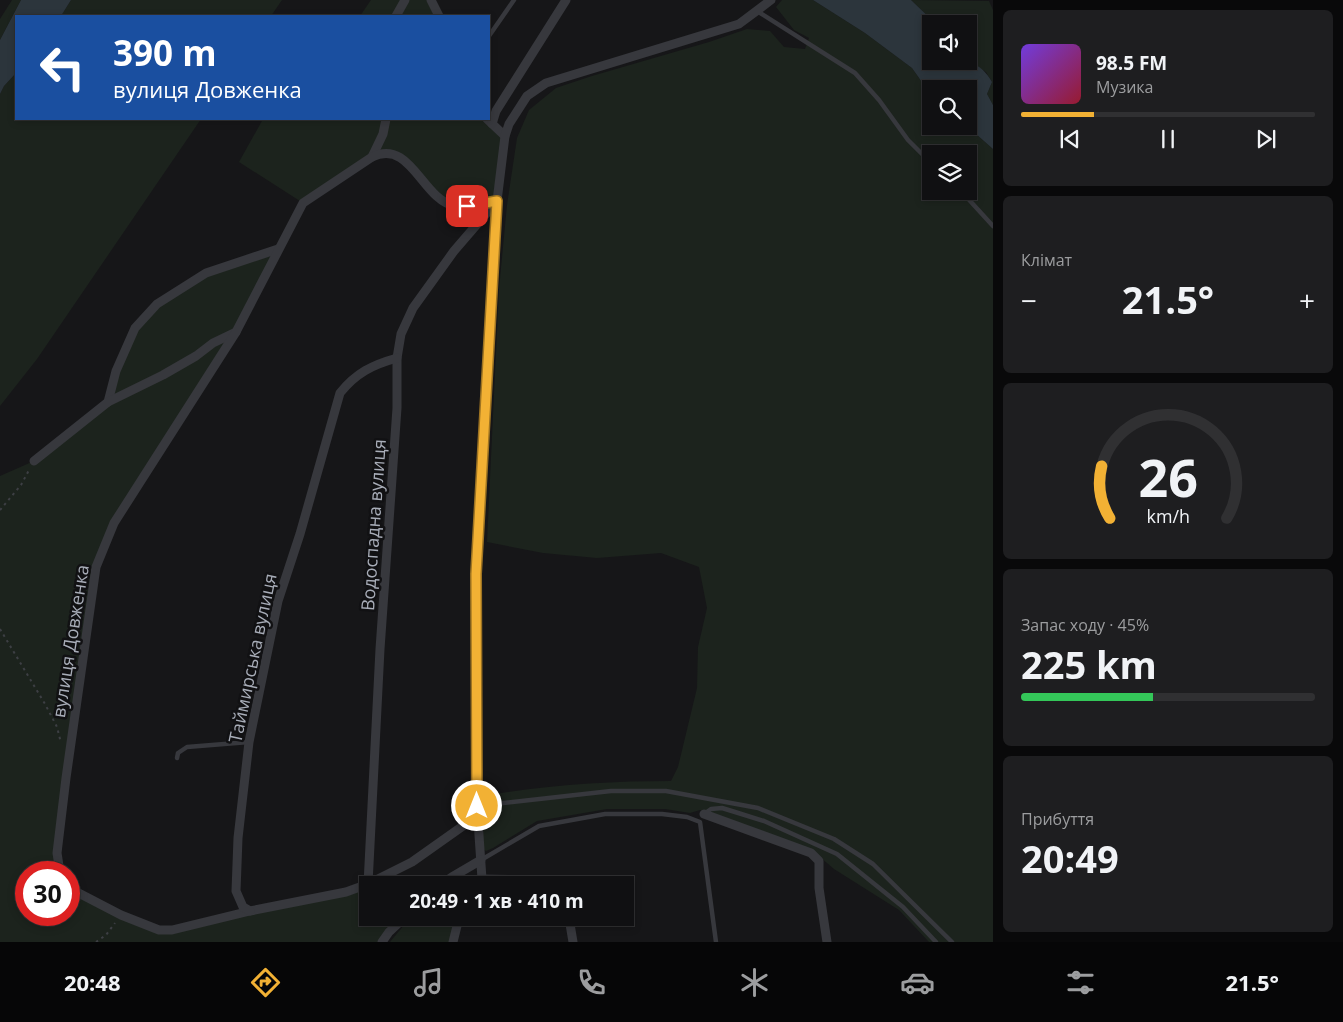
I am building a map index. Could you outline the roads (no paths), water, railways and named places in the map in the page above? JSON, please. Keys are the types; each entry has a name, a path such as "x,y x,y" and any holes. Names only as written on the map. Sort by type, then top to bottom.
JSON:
{"street":[{"path":"397,15 405,0"},
{"path":"431,0 438,15"},
{"path":"490,120 566,0"},
{"path":"480,876 477,816 476,574 497,201 500,172 509,124 527,96 546,83 739,24 771,0"},
{"path":"372,157 383,134 386,120"},
{"path":"489,121 506,136"},
{"name":"вулиця Довженка","path":"59,861 58,853 66,778 96,566 114,522 236,332 303,203 372,157 390,152 409,165 441,199 454,206 467,206 497,201"},
{"name":"Водоспадна вулиця","path":"368,876 380,649 398,408 397,358 401,334 413,308 454,251 497,201"},
{"path":"108,402 116,371 135,328 157,304 206,273 278,249"},
{"path":"34,461 108,402 163,375 196,356 213,343 236,332"},
{"name":"Таймирська вулиця","path":"250,911 242,907 236,891 238,838 249,742 278,601 300,534 340,393 350,380 369,368 397,358"},
{"path":"384,876 412,862 477,816"},
{"path":"702,818 811,853 819,861 821,872 820,888 827,942"},
{"path":"452,876 480,860"},
{"path":"80,894 121,915 159,930 172,930 250,911 346,892 359,887"},
{"path":"382,942 395,926"},
{"path":"453,942 457,926"},
{"path":"570,926 573,942"}],"lane":[{"path":"490,35 514,0"},
{"path":"757,11 855,72 879,100 908,140 922,154"},
{"path":"969,200 993,226"},
{"path":"177,758 178,753 187,747 249,742"},
{"path":"477,806 611,790 666,791 758,808 834,839 873,864 952,942"},
{"path":"480,860 539,826 605,814 662,814 702,818 711,809 722,808 764,821 837,854 903,907 936,942"},
{"path":"702,818 716,942"}]}
